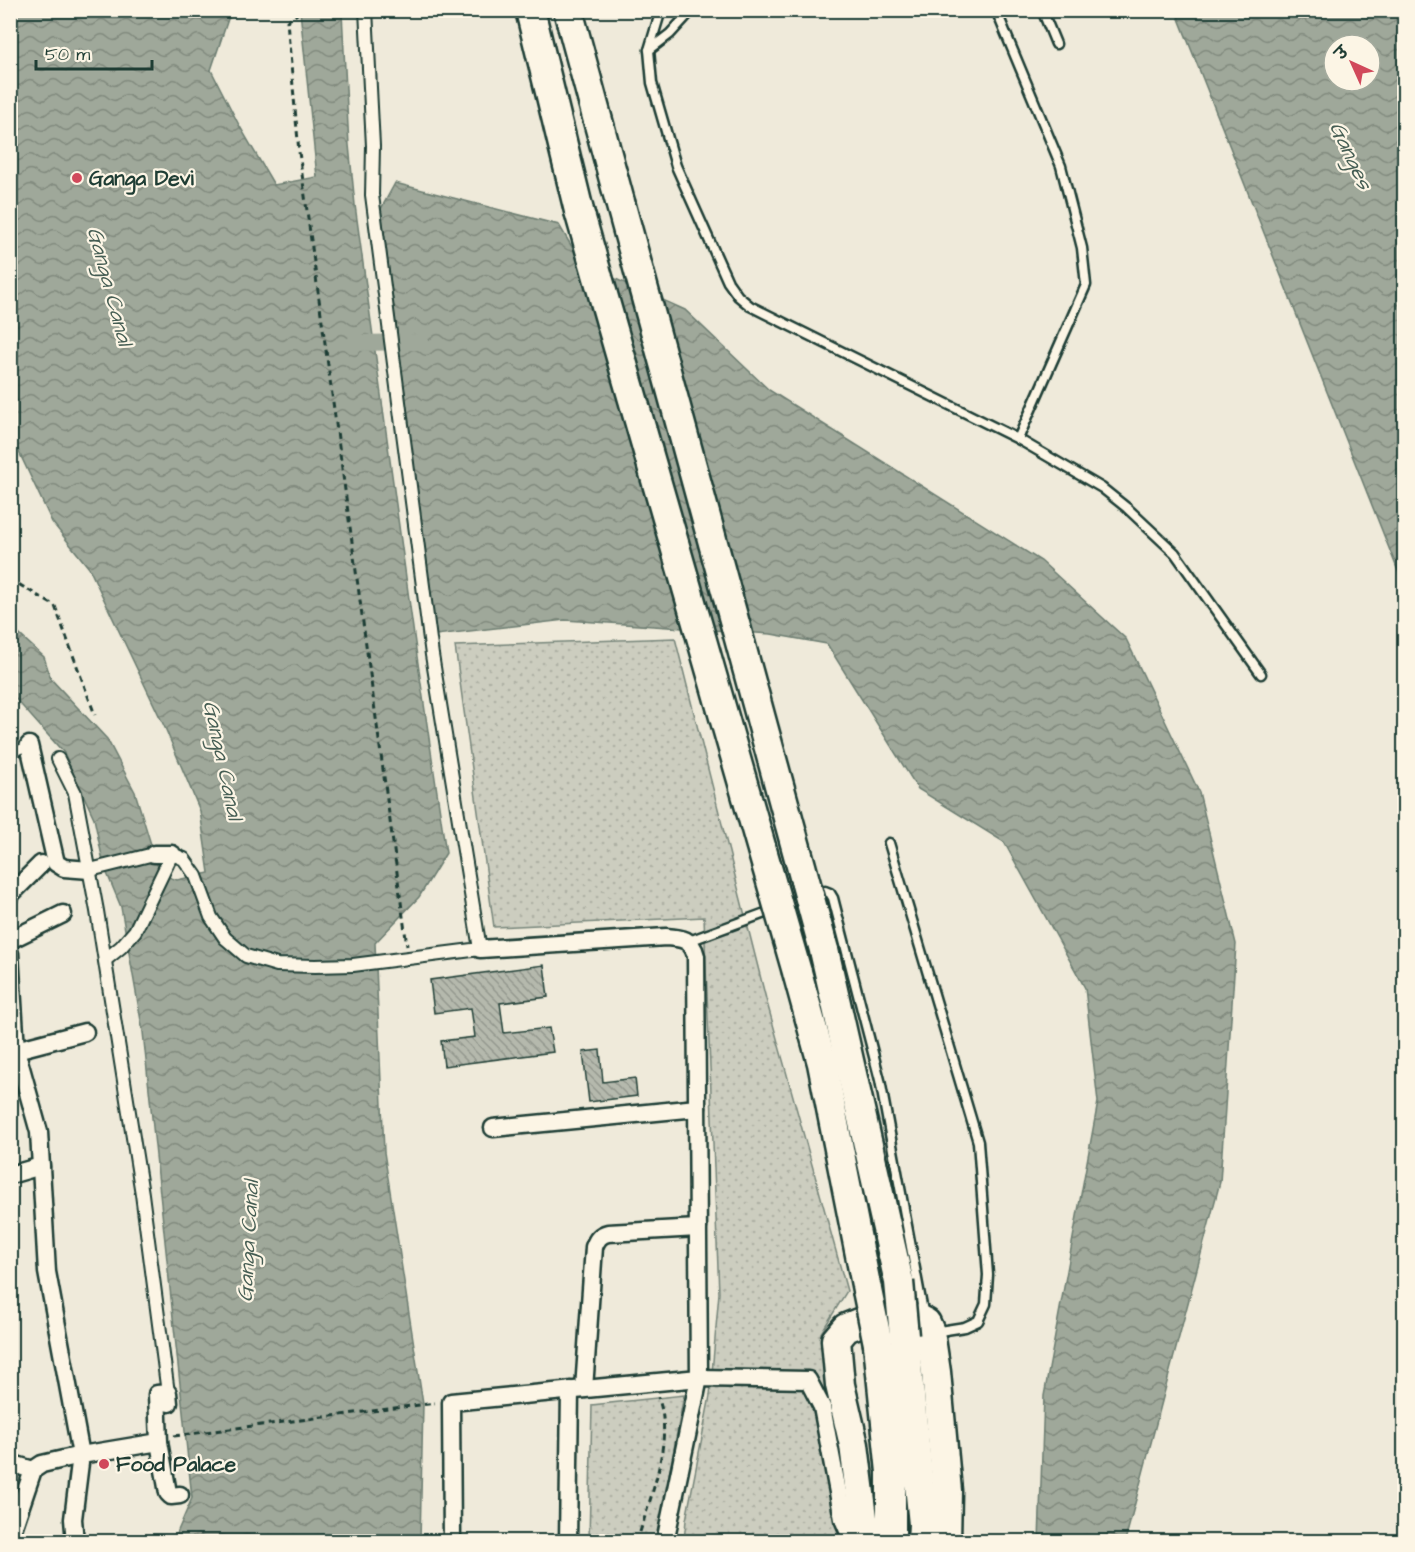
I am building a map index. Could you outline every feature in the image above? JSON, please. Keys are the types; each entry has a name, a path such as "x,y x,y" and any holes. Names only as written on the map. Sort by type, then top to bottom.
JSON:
{"highway":[{"path":"530,10 579,211 822,1064 867,1290 909,1334 936,1372 947,1491 946,1542"},
{"path":"568,10 824,950 909,1334 923,1524 922,1542"},
{"path":"866,1542 854,1445 840,1385 836,1340 846,1328 861,1322 918,1319 909,1334 891,1472 891,1542"}],"street":[{"path":"366,10 373,146 372,195 432,655 480,949"},
{"path":"29,745 56,863 64,868 97,868 154,854 172,854 184,859 196,876 211,917 225,938 246,956 277,965 315,966 353,965 377,960 480,949 666,937 689,941 694,947 696,956 699,1377 665,1542"},
{"path":"58,759 75,793 97,868 105,960 142,1194 168,1398 157,1395 164,1439 168,1493 171,1496 180,1495"},
{"path":"105,960 135,931 172,854"},
{"path":"10,896 41,864"},
{"path":"10,940 63,914"},
{"path":"10,953 16,1050 39,1132 47,1272 81,1455 73,1519 75,1542"},
{"path":"16,1050 85,1032"},
{"path":"493,1128 697,1108"},
{"path":"10,1175 41,1166"},
{"path":"568,1542 577,1390 594,1247 602,1235 608,1233 698,1228"},
{"path":"452,1542 451,1402 699,1377 808,1380 822,1407 843,1519 853,1542"},
{"path":"10,1538 33,1470 42,1464 164,1439"},
{"path":"10,1463 33,1470"}],"lane":[{"path":"661,10 649,50 652,83 676,166 728,282 738,296 750,306 1018,439 1102,488 1175,553 1261,674"},
{"path":"649,50 670,34 692,10"},
{"path":"996,10 1061,166 1082,248 1086,285 1018,439"},
{"path":"1042,10 1056,44"},
{"path":"10,754 29,745"},
{"path":"689,941 825,891 830,893 880,1080 909,1334 965,1327 978,1321 986,1304 988,1275 978,1142 889,843"}],"path":[{"path":"358,10 342,13 300,12 287,21 299,152 405,933"},
{"path":"10,579 55,606 95,715"},
{"path":"637,1542 660,1464 664,1432 660,1402 652,1382"},
{"path":"164,1439 423,1404"}],"shaded area":[{"path":"675,638 766,999 847,1291 821,1333 850,1541 684,1541 710,1396 719,1293 704,917 494,927 455,646"},
{"path":"684,1395 657,1541 589,1542 592,1405"}],"water":[{"name":"Ganga Canal","path":"11,11 236,11 228,19 211,70 239,125 274,185 317,177 300,11 341,11 342,13 349,145 355,205 446,853 419,897 375,943 384,1152 423,1404 420,1541 179,1541 177,1533 192,1498 143,1032 121,907 104,866 94,818 64,753 11,696 11,627 44,657 51,679 107,739 135,792 160,874 177,880 209,873 200,811 166,730 89,568 52,522 11,435"},
{"name":"Ganges","path":"1176,11 1404,11 1404,586"},
{"path":"395,183 559,225 582,264 685,310 769,390 1041,561 1126,639 1199,792 1236,944 1220,1182 1125,1541 1039,1541 1044,1396 1098,1102 1085,988 1004,842 918,789 827,644 771,634 565,620 436,635 381,209"}],"building":[{"path":"544,965 548,997 500,1003 504,1033 549,1028 553,1052 444,1066 441,1041 475,1037 471,1008 434,1013 430,980"},
{"path":"600,1050 603,1082 635,1078 637,1096 589,1102 583,1052"}],"waterway":[{"path":"354,343 421,342"}],"place":[{"name":"Ganga Devi","path":"77,178"},
{"name":"Food Palace","path":"104,1464"}]}
